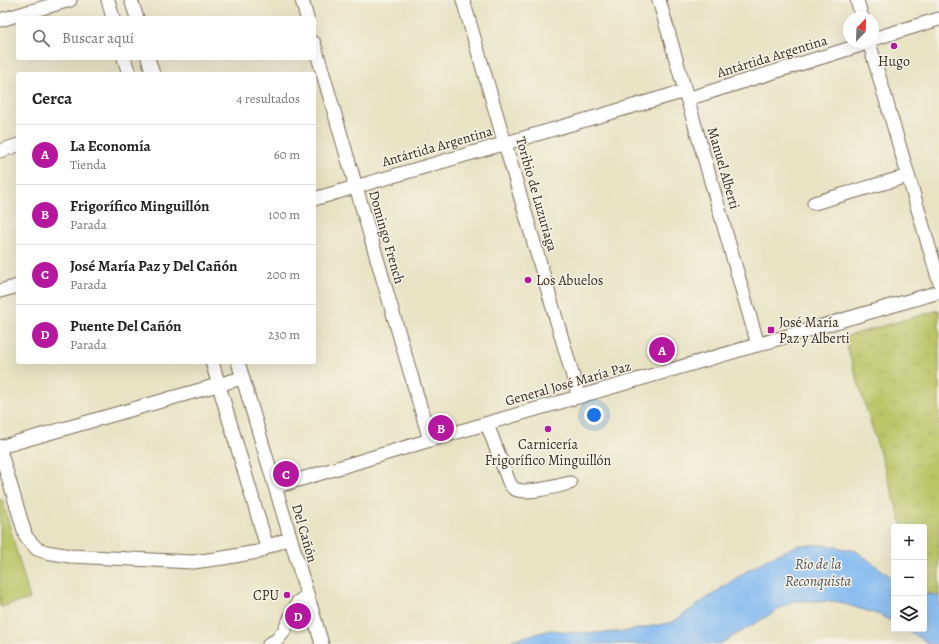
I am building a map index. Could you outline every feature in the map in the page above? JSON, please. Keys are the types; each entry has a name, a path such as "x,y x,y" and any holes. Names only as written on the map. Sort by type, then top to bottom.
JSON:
{"street":[{"path":"0,20 70,0"},
{"path":"108,0 112,16"},
{"path":"132,0 136,16"},
{"path":"302,0 306,16"},
{"name":"Toribio de Luzuriaga","path":"463,0 579,397"},
{"name":"Manuel Alberti","path":"659,0 758,345"},
{"path":"857,0 860,12"},
{"path":"879,37 939,19"},
{"name":"Antártida Argentina","path":"316,198 505,143 686,95 850,48"},
{"path":"870,48 939,281"},
{"name":"Domingo French","path":"316,50 430,440"},
{"path":"125,60 128,72"},
{"path":"149,60 152,72"},
{"path":"0,151 16,146"},
{"path":"814,203 908,176"},
{"path":"0,292 16,287"},
{"name":"General José María Paz","path":"275,487 430,440 939,292"},
{"path":"213,364 266,548"},
{"name":"Del Cañón","path":"238,364 322,644"},
{"path":"0,447 242,378"},
{"path":"487,424 508,482 514,489 523,491 536,490 570,483"},
{"path":"0,450 26,537 37,548 46,552 70,556 193,562 259,552 290,538"},
{"path":"269,644 277,640 284,631 298,602 307,596"}],"green space":[{"path":"939,310 939,596 927,594 927,524 902,524 844,337"},
{"path":"2,499 30,599 0,607 0,500"}],"water":[{"name":"Río de la Reconquista","path":"799,545 825,545 856,551 891,577 891,621 880,615 835,601 793,601 720,644 503,644 515,639 551,630 578,633 623,632 673,622 742,574 771,557"},
{"path":"927,594 939,596 939,644 930,644 910,632 927,632"}],"place":[{"name":"Hugo","path":"894,46"},
{"name":"Los Abuelos","path":"528,280"},
{"name":"José María Paz y Alberti","path":"771,330"},
{"name":"La Economía","path":"662,350"},
{"name":"Frigorífico Minguillón","path":"441,428"},
{"name":"Carnicería Frigorífico Minguillón","path":"548,429"},
{"name":"José María Paz y Del Cañón","path":"286,474"},
{"name":"CPU","path":"287,595"},
{"name":"Puente Del Cañón","path":"298,616"}]}
